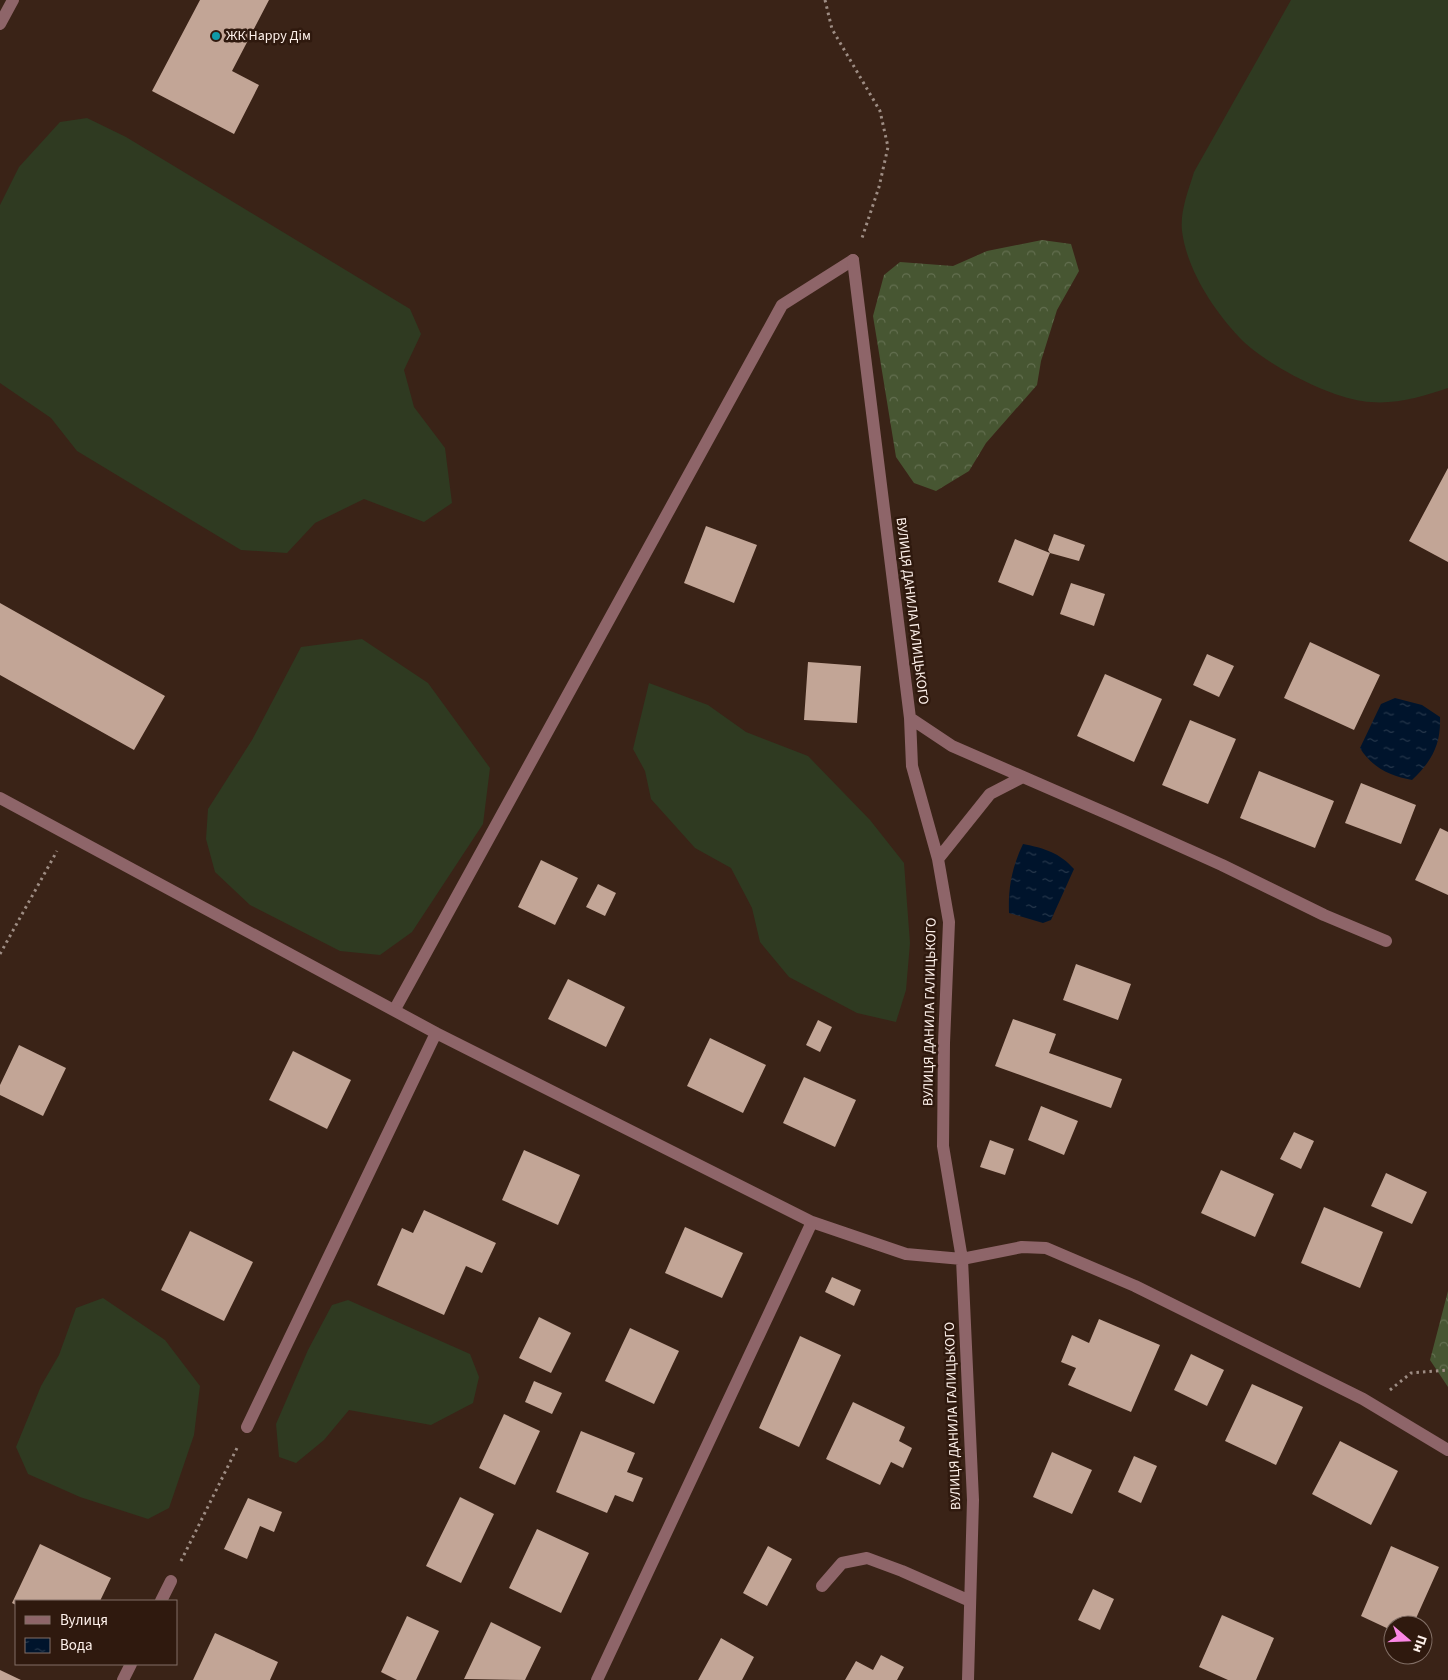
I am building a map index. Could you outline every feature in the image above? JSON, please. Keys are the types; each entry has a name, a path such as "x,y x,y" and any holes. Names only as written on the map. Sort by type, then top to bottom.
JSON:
{"street":[{"path":"0,24 13,0"},
{"path":"396,1009 782,305 853,260"},
{"name":"ВУЛИЦЯ ДАНИЛА ГАЛИЦЬКОГО","path":"853,260 910,718 912,766 938,859 949,922 944,1043 943,1146 962,1259 972,1500 968,1680"},
{"path":"910,718 952,746 1222,865 1324,916 1386,941"},
{"path":"938,859 990,794 1023,777"},
{"path":"0,798 396,1009 436,1033 812,1222 906,1254 962,1259 1022,1246 1046,1248 1135,1286 1374,1405 1448,1450"},
{"path":"247,1428 436,1033"},
{"path":"597,1680 812,1222"},
{"path":"822,1586 842,1563 867,1558 902,1570 970,1601"},
{"path":"162,1600 171,1581"},
{"path":"123,1680 130,1665"}],"path":[{"path":"824,0 832,29 880,111 888,147 876,196 853,260"},
{"path":"0,954 67,833"},
{"path":"1374,1405 1411,1373 1448,1370"},
{"path":"171,1581 247,1428"}],"green space":[{"path":"1291,0 1448,0 1448,388 1406,400 1373,402 1348,398 1314,386 1264,358 1239,337 1211,301 1189,260 1182,231 1182,216 1194,172"},
{"path":"87,118 126,137 410,309 421,334 404,370 414,407 445,448 452,503 424,522 364,499 315,523 287,553 241,550 77,451 51,418 0,383 0,205 19,167 60,122"},
{"path":"1042,240 1071,244 1079,271 1057,310 1041,361 1037,385 986,443 969,471 936,491 914,483 896,457 873,316 884,275 900,262 953,266 987,251"},
{"path":"362,639 428,683 490,768 483,824 412,932 380,955 340,951 250,905 215,872 206,839 208,809 252,740 301,647"},
{"path":"649,683 708,705 746,732 808,756 870,820 904,863 910,943 906,990 896,1022 857,1013 789,977 760,942 752,908 731,868 695,848 651,799 645,771 633,749"},
{"path":"1448,1291 1448,1387 1430,1360"},
{"path":"103,1298 165,1340 200,1386 194,1435 169,1508 148,1519 80,1497 28,1474 16,1447 41,1386 59,1355 76,1308"},
{"path":"348,1300 470,1354 479,1377 473,1403 431,1425 349,1410 324,1440 296,1463 279,1457 276,1424 308,1350 332,1305"}],"water":[{"path":"1395,698 1422,705 1440,717 1439,736 1434,752 1425,766 1412,780 1397,776 1376,766 1360,748 1381,704"},
{"path":"1023,844 1051,852 1069,863 1074,869 1051,920 1043,923 1009,913 1011,878"}],"building":[{"name":"ЖК Happy Дім","path":"200,0 269,0 232,71 259,85 234,134 152,91"},
{"path":"1448,468 1448,562 1409,541"},
{"path":"706,526 757,545 734,603 684,583"},
{"path":"1054,534 1085,545 1079,561 1050,553 1048,550"},
{"path":"1015,539 1050,553 1033,596 998,582"},
{"path":"1071,583 1105,594 1094,626 1060,614"},
{"path":"0,603 165,696 134,750 0,675"},
{"path":"1310,642 1380,675 1354,730 1284,698"},
{"path":"1207,654 1234,666 1219,697 1193,685"},
{"path":"808,662 861,666 857,723 804,720"},
{"path":"1105,674 1162,699 1134,762 1077,736"},
{"path":"1190,720 1236,739 1208,804 1162,785"},
{"path":"1259,771 1334,801 1315,848 1240,818"},
{"path":"1361,783 1416,805 1401,844 1345,823"},
{"path":"1440,828 1448,832 1448,895 1415,880"},
{"path":"541,860 578,878 555,925 518,907"},
{"path":"598,884 616,893 605,916 586,907"},
{"path":"1076,964 1131,984 1118,1020 1063,1000"},
{"path":"568,979 625,1007 606,1047 548,1019"},
{"path":"1013,1019 1056,1034 1049,1053 1122,1079 1111,1108 995,1066"},
{"path":"818,1020 832,1027 820,1052 806,1045"},
{"path":"710,1038 766,1065 743,1113 687,1086"},
{"path":"19,1045 66,1068 43,1116 0,1095 0,1085"},
{"path":"293,1051 351,1080 327,1129 269,1100"},
{"path":"804,1077 856,1100 835,1147 783,1123"},
{"path":"1041,1106 1078,1121 1064,1155 1028,1140"},
{"path":"1294,1132 1314,1141 1301,1169 1280,1159"},
{"path":"990,1140 1014,1149 1005,1175 980,1167"},
{"path":"524,1150 580,1175 558,1225 502,1200"},
{"path":"1221,1170 1274,1194 1255,1237 1201,1213"},
{"path":"1386,1173 1427,1192 1412,1224 1371,1206"},
{"path":"1324,1207 1383,1232 1360,1288 1301,1263"},
{"path":"424,1210 496,1243 482,1273 466,1266 444,1315 377,1285 402,1228 413,1233"},
{"path":"685,1227 743,1253 722,1298 665,1273"},
{"path":"190,1231 253,1262 224,1321 161,1290"},
{"path":"832,1277 861,1290 854,1306 825,1292"},
{"path":"539,1317 571,1333 551,1373 519,1358"},
{"path":"1099,1319 1160,1345 1131,1412 1068,1385 1076,1368 1061,1362 1072,1335 1089,1343"},
{"path":"630,1328 679,1351 654,1404 605,1381"},
{"path":"800,1336 841,1355 799,1447 759,1428"},
{"path":"1191,1354 1224,1370 1207,1406 1174,1390"},
{"path":"534,1381 562,1393 552,1414 525,1402"},
{"path":"1252,1384 1303,1407 1276,1465 1225,1441"},
{"path":"853,1402 905,1427 899,1441 912,1448 903,1468 891,1462 880,1485 826,1459"},
{"path":"504,1414 540,1431 515,1485 479,1468"},
{"path":"581,1431 635,1453 627,1472 643,1478 633,1502 615,1495 607,1513 556,1492"},
{"path":"1340,1441 1398,1471 1371,1525 1312,1494"},
{"path":"1052,1452 1092,1470 1072,1514 1033,1497"},
{"path":"1134,1456 1157,1466 1141,1503 1118,1492"},
{"path":"460,1497 494,1514 461,1583 426,1566"},
{"path":"248,1498 282,1512 274,1532 260,1526 247,1559 224,1549"},
{"path":"537,1529 589,1553 561,1613 509,1588"},
{"path":"40,1544 111,1578 100,1600 15,1600 15,1604 12,1603"},
{"path":"768,1546 792,1559 767,1606 743,1593"},
{"path":"1391,1546 1439,1567 1417,1615 1383,1615 1383,1626 1361,1616"},
{"path":"1093,1589 1114,1599 1100,1630 1078,1620"},
{"path":"1222,1615 1274,1638 1256,1680 1228,1680 1199,1667"},
{"path":"407,1616 439,1631 416,1680 397,1680 381,1672"},
{"path":"491,1622 541,1647 525,1680 464,1679"},
{"path":"215,1633 278,1662 270,1680 193,1680"},
{"path":"721,1638 754,1657 742,1680 698,1680"},
{"path":"881,1655 904,1667 897,1680 845,1680 856,1661 873,1670"},
{"path":"0,1670 21,1680 0,1680"}],"place":[{"name":"ЖК Happy Дім","path":"216,36"}]}
